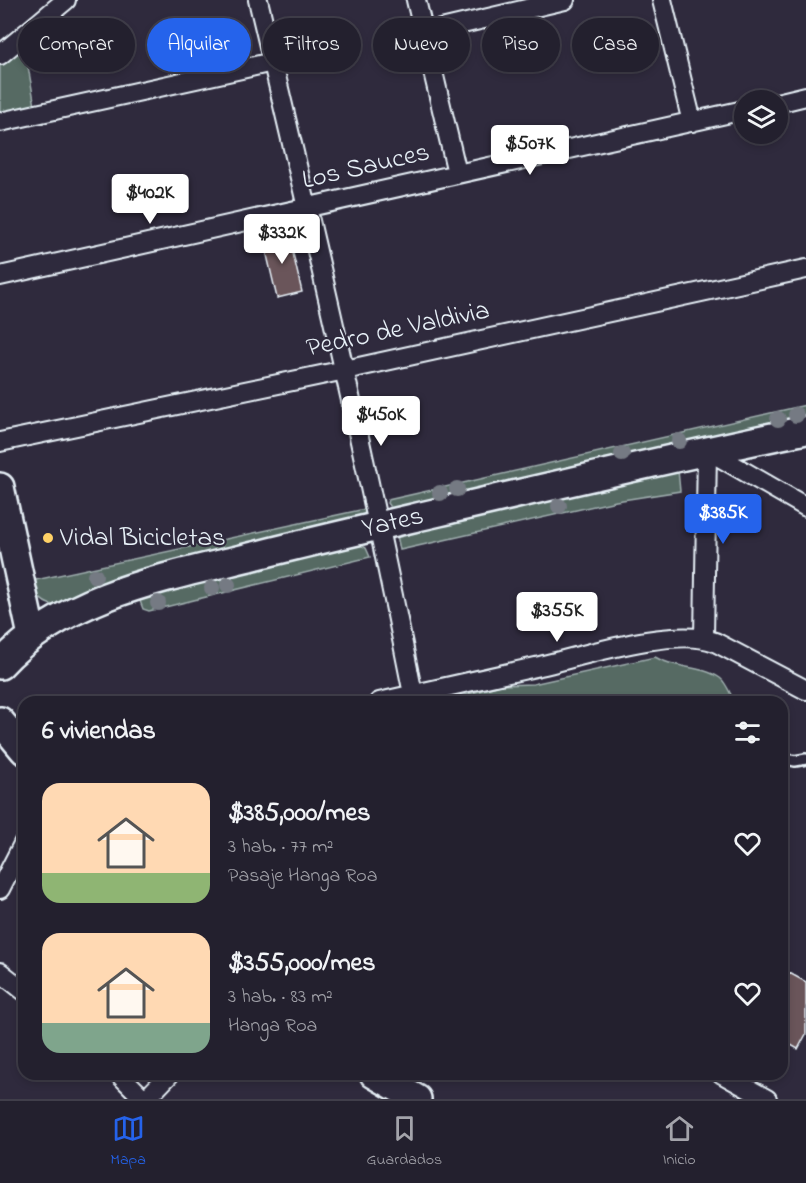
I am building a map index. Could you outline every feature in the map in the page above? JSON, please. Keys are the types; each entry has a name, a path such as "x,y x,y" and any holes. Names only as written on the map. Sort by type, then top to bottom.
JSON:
{"main road":[{"name":"Yates","path":"0,665 32,636 65,616 102,598 151,580 706,450 806,430"},
{"path":"0,487 32,636"},
{"path":"0,721 18,743"},
{"path":"384,1080 417,1099"}],"street":[{"path":"0,55 66,0"},
{"path":"258,0 263,21"},
{"path":"416,0 420,18"},
{"path":"470,22 565,0"},
{"path":"662,0 692,122"},
{"path":"0,122 263,64"},
{"path":"275,72 380,526 425,696 640,643 676,637 704,638 806,690"},
{"path":"433,72 457,173"},
{"path":"788,100 806,96"},
{"name":"Los Sauces","path":"0,276 734,112"},
{"name":"Pedro de Valdivia","path":"0,442 345,370 806,269"},
{"path":"704,638 706,450 806,507"},
{"path":"0,889 18,854"},
{"path":"0,972 18,986"},
{"path":"125,1080 145,1099 164,1080"},
{"path":"730,1080 747,1094 767,1099"}],"lane":[{"path":"788,759 806,759"}],"green space":[{"path":"18,49 18,72 29,72 35,106 0,115 0,63"},
{"path":"806,405 806,420 392,510 387,503 388,500"},
{"path":"678,470 680,491 616,501 400,550 397,535"},
{"path":"365,509 364,516 60,606 44,602 31,581"},
{"path":"358,543 366,548 370,557 149,611 143,609 140,601 142,597"},
{"path":"655,657 670,664 713,674 722,680 732,696 461,696 500,685 533,684"}],"building":[{"path":"288,232 302,292 277,298 263,238"},
{"path":"788,972 806,982 806,1034 798,1049 788,1043"}],"place":[{"name":"Vidal Bicicletas","path":"48,538"}]}
